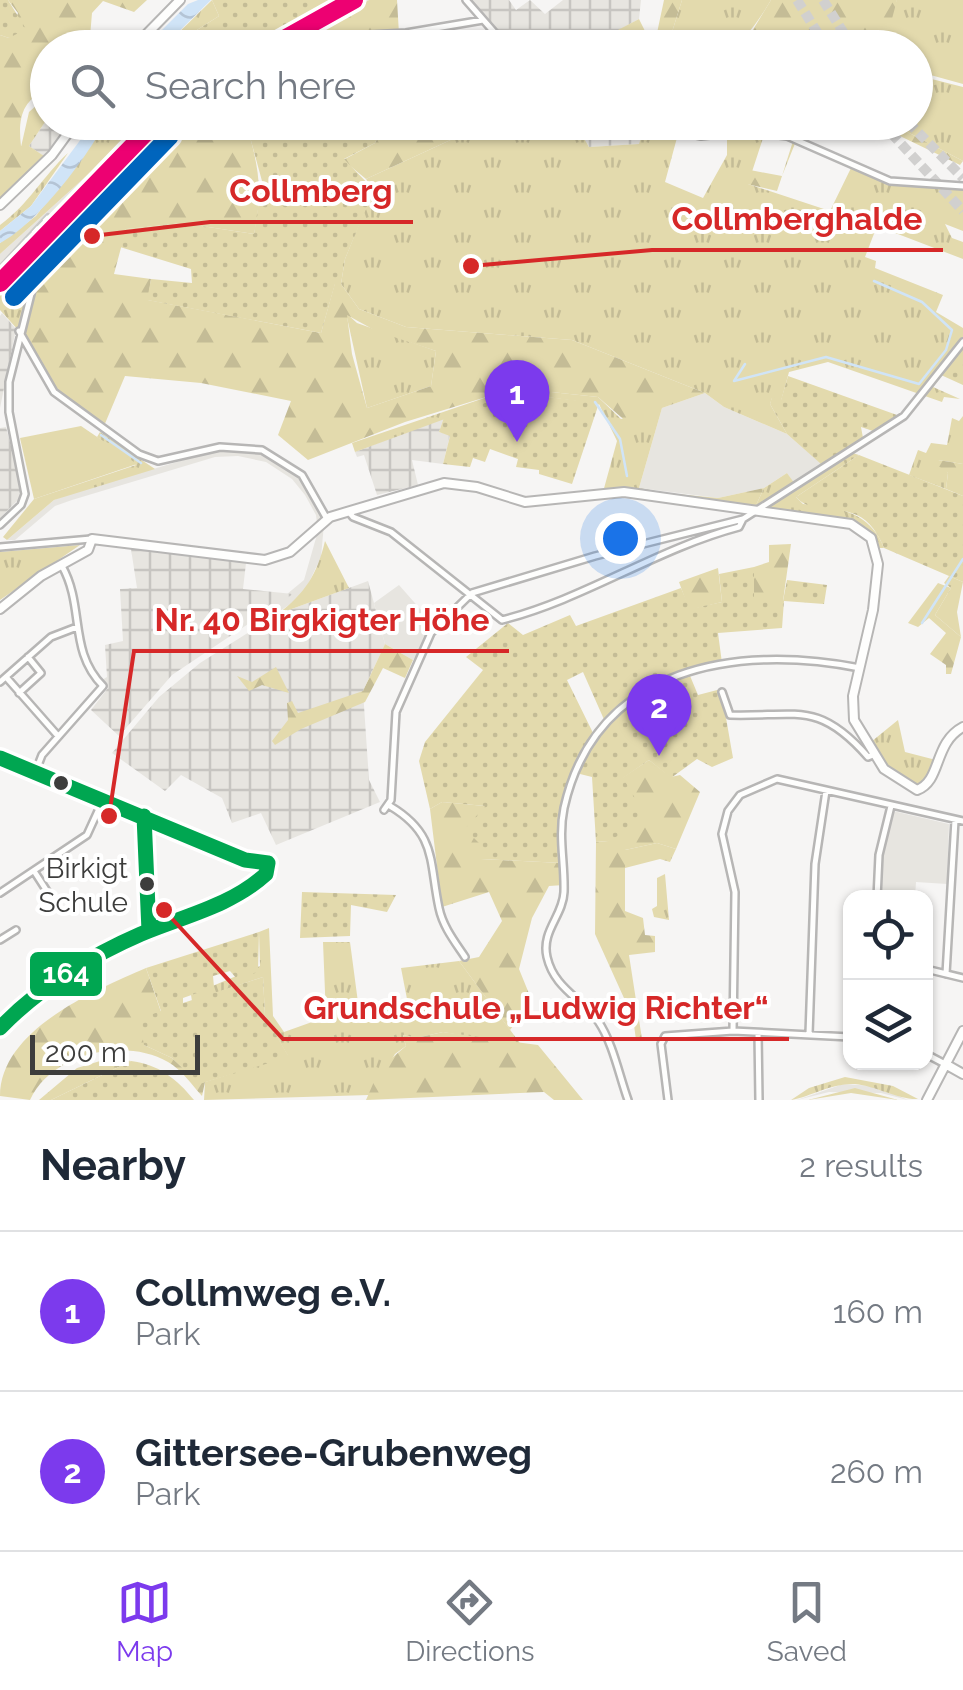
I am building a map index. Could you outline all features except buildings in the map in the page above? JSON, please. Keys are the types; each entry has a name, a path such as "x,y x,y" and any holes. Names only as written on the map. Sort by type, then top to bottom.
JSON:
{"street":[{"path":"151,30 180,0"},
{"path":"466,0 492,30"},
{"path":"424,30 483,20"},
{"path":"0,205 60,140"},
{"path":"0,525 21,504 25,494 8,412 19,331 43,254 124,164 153,140"},
{"path":"796,140 890,181 963,186"},
{"path":"19,331 54,392 139,454 158,461 220,447 244,446 279,458 302,474 323,521"},
{"path":"465,958 439,909 435,870 421,829 387,808 396,712 427,639 472,593 580,560 743,520 904,416 963,342"},
{"path":"0,547 92,539 266,560 290,552 323,521 348,510 453,483 525,502 624,492 752,514 828,518 859,528 871,538 878,555 878,582 853,716 873,755 896,780 921,789 932,778 943,743 963,726"},
{"path":"348,510 353,517 388,531 472,593 498,618 507,619 570,600 679,546 740,527 743,520"},
{"path":"0,609 61,563 88,550 92,539"},
{"path":"35,773 58,736 103,686 84,664 74,588 61,563"},
{"path":"58,736 20,693 3,680 58,632 77,627"},
{"path":"628,1100 601,1025 561,986 546,956 547,934 563,898 562,816 586,755 600,731 631,701 695,668 776,656 860,668"},
{"path":"20,693 40,673 28,657"},
{"path":"722,692 730,715 776,712 818,718 842,728 868,757 873,755"},
{"path":"0,758 245,860 268,863 266,874 245,892 149,931 56,976 0,1028"},
{"path":"734,1031 735,892 722,838 724,820 743,792 777,779 959,821 946,974"},
{"path":"808,1034 815,864 826,791"},
{"path":"0,893 87,835 103,800"},
{"path":"877,890 878,854 890,806"},
{"path":"144,816 149,931"},
{"path":"34,871 54,902"},
{"path":"0,940 16,930"},
{"path":"933,971 963,978"},
{"path":"668,1100 662,1038 734,1031 843,1036"},
{"path":"927,1100 963,1031"},
{"path":"758,1032 758,1100"},
{"path":"933,1058 963,1074"}],"shaded area":[{"path":"348,0 369,0 314,30 294,30"},
{"path":"469,0 509,0 516,10 530,0 545,14 563,0 641,0 639,19 619,30 496,30"},
{"path":"33,140 58,140 45,157 29,146"},
{"path":"126,140 143,140 103,177 0,288 0,254"},
{"path":"585,140 641,140 640,144 589,147"},
{"path":"2,313 16,329 0,408 0,316"},
{"path":"705,393 724,407 787,434 825,467 795,485 787,473 764,488 718,498 639,488 662,408"},
{"path":"444,417 439,432 450,435 443,464 412,460 418,485 377,495 364,455 357,457 355,452"},
{"path":"6,427 21,485 20,498 0,518 0,428"},
{"path":"239,449 269,456 297,474 311,491 324,524 321,557 303,595 256,628 251,624 304,580 318,531 316,515 305,495 292,479 266,462 238,456 215,457 72,500 55,506 15,540 7,540 54,500 69,494 214,451"},
{"path":"131,549 246,563 243,589 293,594 172,675 119,736 91,710 108,688 102,680 107,677 105,645 123,641 120,589 137,588"},
{"path":"368,581 385,644 363,691 369,780 380,802 276,845 261,813 232,823 222,798 181,775 165,791 112,753 159,697 200,663 278,614"},
{"path":"399,585 436,627 413,660 385,644 374,603"},
{"path":"893,811 949,824 947,884 916,882 915,890 880,890"},
{"path":"843,1084 874,1086 908,1100 881,1093 829,1092 797,1100"}],"green space":[{"path":"0,0 8,0 26,29 9,38 0,35"},
{"path":"8,0 147,0 134,12 103,1 92,13 91,30 30,30 30,101 23,112 21,146 29,146 44,156 0,198 0,35 9,38 18,13"},
{"path":"212,0 219,16 197,30 181,30"},
{"path":"212,0 341,0 285,30 197,30 219,16"},
{"path":"369,0 397,0 399,30 314,30"},
{"path":"664,0 682,0 673,30 658,30"},
{"path":"682,0 771,0 751,30 673,30"},
{"path":"771,0 897,0 889,30 753,30"},
{"path":"897,0 963,0 963,84 933,76 933,30 882,30"},
{"path":"639,19 644,30 618,30"},
{"path":"933,79 963,87 963,161 923,140 933,140"},
{"path":"29,112 33,140 29,146 21,147"},
{"path":"92,140 126,140 0,254 0,243 36,216"},
{"path":"143,140 160,140 31,284 19,331 0,310 0,288 103,177"},
{"path":"154,140 251,140 259,185 254,234 182,223 126,229 114,274 151,279 148,300 321,333 335,283 341,284 359,309 406,327 572,340 705,393 662,408 637,431 598,397 551,392 496,394 405,422 308,460 278,435 291,401 201,383 125,376 104,426 55,388 19,331 43,254 124,165","holes":["347,315 376,331 436,351 431,386 367,408 352,354"]},
{"path":"251,140 376,140 344,159 374,190 345,259 341,284 335,284 321,333 147,300 151,279 192,283 191,269 120,247 126,229 182,223 254,234 262,181"},
{"path":"450,140 585,140 589,147 676,140 665,182 703,198 727,155 727,140 762,140 748,184 830,211 851,168 899,185 963,188 963,231 945,224 952,238 963,242 963,259 877,226 865,257 876,261 875,268 943,295 936,312 963,328 963,346 933,387 960,399 944,397 942,402 828,362 789,372 781,401 772,398 770,404 787,434 724,407 705,393 572,340 406,327 359,309 341,284 345,259 373,190 366,179"},
{"path":"450,140 366,179 343,160 375,143"},
{"path":"908,140 923,140 963,161 960,165"},
{"path":"68,153 31,206 0,231 0,225"},
{"path":"750,170 782,176 777,191 747,184"},
{"path":"346,313 357,323 436,351 431,386 367,408"},
{"path":"963,346 963,385 941,375"},
{"path":"788,376 897,415 873,431 861,427 863,438 821,464 787,434 770,404 772,397 781,400"},
{"path":"551,392 598,397 621,419 662,408 639,488 667,493 667,499 603,492 617,441 599,404 539,396 491,402 355,452 352,443 496,394"},
{"path":"539,396 599,403 572,484 539,474 539,470 516,467 518,459 490,449 485,462 473,458 470,467 443,464 450,436 439,432 444,417 485,403"},
{"path":"963,416 963,464 938,460 948,473 946,489 909,475 918,450 926,453 931,443 947,445 952,418 959,421"},
{"path":"81,426 137,464 34,499 20,438"},
{"path":"100,432 155,469 54,500 7,540 3,537 34,499 136,465 97,437"},
{"path":"843,450 859,455 796,497 803,504 841,510 862,519 884,548 876,548 859,528 752,514 764,488 787,473 795,484"},
{"path":"859,455 963,496 963,582 884,548 864,519 840,510 817,508 796,497"},
{"path":"938,460 963,464 963,496 946,489 948,473 937,465"},
{"path":"764,488 752,514 667,499 667,493 718,498"},
{"path":"325,541 349,588 278,614 309,582"},
{"path":"791,544 783,601 754,601 754,567 769,562 769,545"},
{"path":"80,545 0,600 0,552"},
{"path":"754,567 754,601 783,601 787,580 827,585 824,604 784,601 782,628 718,633 722,663 688,671 698,695 721,689 733,758 712,767 697,759 671,778 649,760 623,778 648,820 608,841 596,842 592,777 576,773 562,817 561,863 481,859 480,844 465,829 485,806 442,802 430,809 419,761 425,742 483,670 466,657 508,623 523,635 570,615 576,626 681,588 690,609 722,602 719,574","holes":["583,672 606,724 595,737 567,680"]},
{"path":"718,568 722,602 689,610 679,582"},
{"path":"949,576 963,582 957,612 961,637 935,615 951,588 944,583"},
{"path":"938,583 951,588 935,615 961,637 951,674 946,674 946,665 930,654 946,633 929,618 918,627 908,623"},
{"path":"385,644 413,660 405,678 383,668 365,702 301,729 275,745 272,741 288,720 287,703 292,701 298,713 363,691"},
{"path":"276,667 289,693 262,685 249,691 237,676 252,682"},
{"path":"898,720 905,752 936,760 921,789 904,785 866,746"},
{"path":"649,760 671,777 680,775 700,792 676,849 657,843 625,850 625,911 643,918 645,935 655,936 655,952 629,955 642,1039 636,1040 633,1018 595,934 596,842 608,841 622,778"},
{"path":"442,802 485,806 481,859 561,863 564,885 549,886 532,918 519,969 532,1001 510,1030 459,961 479,957 502,921 489,892 442,907 430,809"},
{"path":"657,843 676,849 670,862 660,859 625,868 625,850"},
{"path":"665,874 669,920 654,917 652,909 657,906 657,878"},
{"path":"302,892 396,895 387,912 351,905 350,936 300,938"},
{"path":"269,928 273,1016 284,1032 326,1017 323,942 350,942 359,1010 407,999 401,968 459,961 522,1046 443,1032 416,1038 403,1035 406,1046 395,1054 369,1095 204,1100 205,1082 288,1056 265,1016 263,977 192,1001 191,995 260,966 259,932"},
{"path":"259,932 258,972 237,979 230,971 213,976 214,987 183,998 183,1003 263,977 265,1016 289,1057 199,1084 172,1058 144,1045 139,1019 161,1011 146,968"},
{"path":"146,968 161,1012 144,1045 172,1058 199,1083 205,1082 202,1096 168,1062 131,1051 111,1051 91,1054 54,1071 30,1100 0,1096 4,1072 33,1032 77,1001"},
{"path":"443,1032 538,1045 583,1100 554,1100 544,1092 366,1100 380,1068 406,1046 403,1035 416,1038"},
{"path":"110,1058 131,1061 51,1100 39,1100 77,1068"},
{"path":"131,1061 166,1074 194,1100 51,1100"},
{"path":"845,1077 893,1086 918,1099 855,1084 791,1100 809,1088"},
{"path":"855,1088 898,1100 851,1093 808,1100"}],"water":[{"path":"211,0 180,30 162,30 188,4"},
{"path":"80,140 95,140 44,207 0,243 0,231 31,206"}],"waterway":[{"path":"745,364 734,381 826,357 919,384 946,350 952,330 922,302 874,281"},
{"path":"595,402 620,439 627,476"},
{"path":"101,435 141,463"},
{"path":"922,623 963,559"}],"tunnel":[{"path":"797,0 816,30"},
{"path":"823,0 842,30"},
{"path":"898,140 963,211"},
{"path":"926,140 963,178"}],"railway":[{"path":"0,268 48,216"}],"transit line":[{"path":"300,30 354,0"},
{"path":"0,283 139,140"},
{"path":"14,297 166,140"},
{"name":"164","path":"0,758 245,860 268,863"},
{"name":"164","path":"144,816 149,931"},
{"name":"164","path":"0,1028 32,999 84,963 141,934 238,894 266,874 268,863"}],"place":[{"name":"Collmberg","path":"92,236"},
{"name":"Collmberghalde","path":"471,266"},
{"name":"Collmweg e.V.","path":"517,442"},
{"name":"Gittersee-Grubenweg","path":"659,756"},
{"name":"Nr. 40 Birgkigter Höhe","path":"109,816"},
{"name":"Birkigt Schule","path":"147,884"},
{"name":"Grundschule „Ludwig Richter“","path":"164,910"}]}
